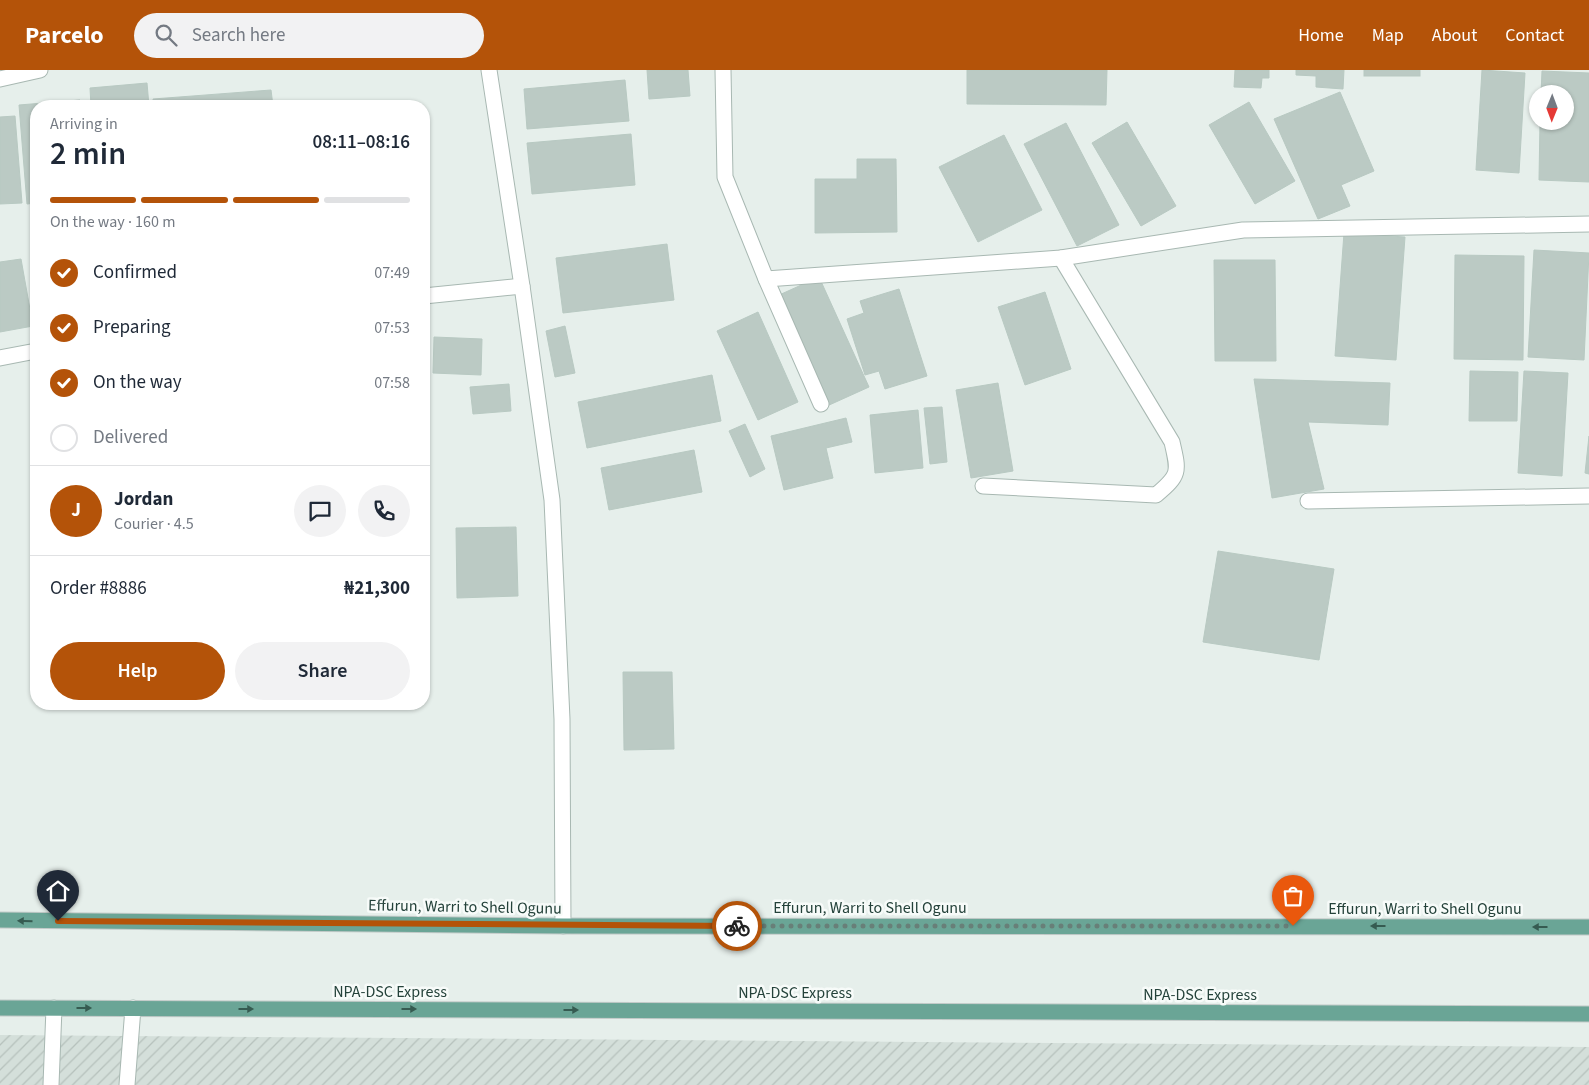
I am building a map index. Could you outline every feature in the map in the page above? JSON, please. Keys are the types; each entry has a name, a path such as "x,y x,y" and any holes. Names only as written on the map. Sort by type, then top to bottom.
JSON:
{"main road":[{"name":"Effurun, Warri to Shell Ogunu","path":"0,920 562,926 1589,927"},
{"name":"NPA-DSC Express","path":"0,1008 1589,1014"}],"street":[{"path":"0,79 40,70"},
{"path":"489,70 552,500 562,719 562,926"},
{"path":"723,70 725,177 766,279 821,404"},
{"path":"766,279 1062,258 1242,230 1589,224"},
{"path":"983,486 1156,495 1173,480 1177,464 1172,442 1062,258"},
{"path":"430,295 522,286"},
{"path":"0,358 30,352"},
{"path":"1308,501 1589,496"},
{"path":"51,1085 54,1008"},
{"path":"127,1085 133,1008"}],"shaded area":[{"path":"0,1035 1589,1047 1589,1085 0,1085"}],"building":[{"path":"647,70 688,70 690,96 649,99"},
{"path":"967,70 1107,70 1106,105 967,104"},
{"path":"1235,70 1269,70 1269,78 1262,78 1261,88 1234,87"},
{"path":"1296,70 1344,70 1343,89 1316,87 1316,76 1296,75"},
{"path":"1364,70 1420,70 1420,76 1364,76"},
{"path":"1482,70 1525,73 1519,173 1476,170"},
{"path":"1542,71 1589,73 1589,182 1539,180 1540,130 1574,130 1574,85 1541,85"},
{"path":"625,80 629,121 527,129 524,89"},
{"path":"147,83 148,100 91,100 90,88"},
{"path":"271,90 272,100 153,100"},
{"path":"1340,92 1374,171 1341,185 1350,206 1318,219 1274,119"},
{"path":"1249,102 1295,181 1255,204 1209,125"},
{"path":"30,104 30,204 27,204 19,105"},
{"path":"15,116 22,203 0,204 0,117"},
{"path":"1127,122 1176,206 1141,226 1092,143"},
{"path":"1066,123 1119,225 1077,246 1024,144"},
{"path":"631,134 635,185 532,194 527,143"},
{"path":"1004,135 1042,210 978,242 939,167"},
{"path":"857,159 896,159 897,232 815,233 815,179 857,179"},
{"path":"1344,233 1405,237 1396,360 1335,356"},
{"path":"667,244 674,300 563,313 556,258"},
{"path":"1534,250 1589,253 1584,360 1528,357"},
{"path":"1455,255 1524,256 1523,360 1454,359"},
{"path":"21,259 30,309 30,327 0,332 0,262"},
{"path":"1214,260 1275,260 1276,361 1215,361"},
{"path":"819,277 869,387 827,406 777,296"},
{"path":"899,289 927,376 885,389 879,371 865,375 847,319 864,313 860,301"},
{"path":"1045,292 1071,369 1025,385 998,307"},
{"path":"758,312 798,402 758,420 717,331"},
{"path":"565,326 575,373 555,377 546,331"},
{"path":"434,337 482,339 481,375 433,373"},
{"path":"1470,371 1518,372 1517,421 1469,421"},
{"path":"1524,371 1568,373 1562,476 1518,473"},
{"path":"712,375 721,421 587,448 578,402"},
{"path":"1254,379 1390,383 1388,425 1308,422 1324,489 1272,498"},
{"path":"998,383 1013,471 971,478 956,390"},
{"path":"509,384 511,411 473,414 470,387"},
{"path":"942,407 947,462 930,464 924,408"},
{"path":"918,410 923,468 875,473 870,415"},
{"path":"846,418 852,442 826,448 833,478 784,490 771,436"},
{"path":"745,424 765,469 750,477 729,431"},
{"path":"1589,436 1589,474 1585,473"},
{"path":"694,450 702,492 609,510 601,468"},
{"path":"516,527 518,596 457,598 456,528"},
{"path":"1218,551 1334,569 1319,660 1203,642"},
{"path":"623,672 672,672 674,749 624,750"}],"way so far":[{"path":"737,926 1293,926"}],"route":[{"path":"58,921 737,926"}]}
